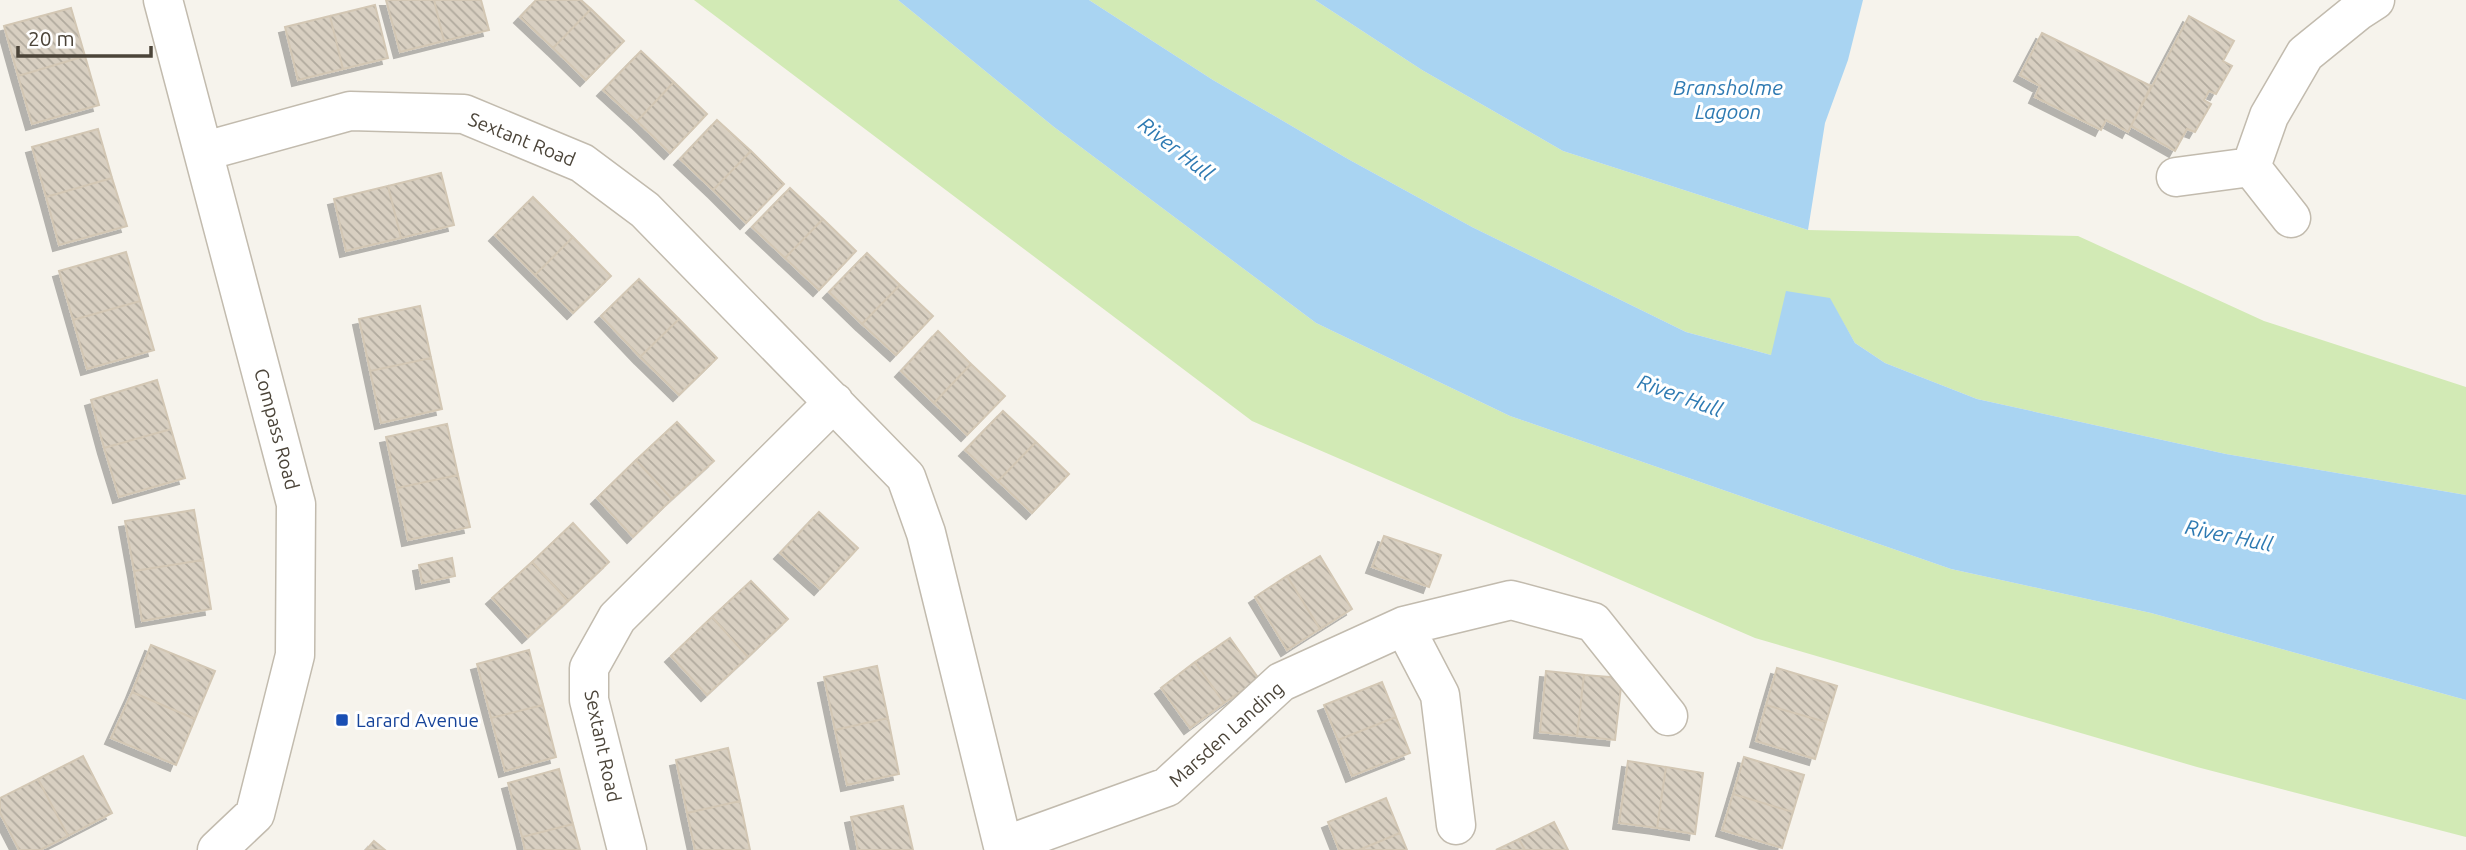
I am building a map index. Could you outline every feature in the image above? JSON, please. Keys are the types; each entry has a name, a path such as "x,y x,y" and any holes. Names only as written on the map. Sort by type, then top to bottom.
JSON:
{"street":[{"name":"Compass Road","path":"163,0 296,504 295,655 254,814 217,850"},
{"path":"2250,167 2269,116 2305,54 2375,0"},
{"name":"Sextant Road","path":"205,151 349,111 464,114 582,163 645,210 906,478 926,533 1004,848"},
{"path":"2176,177 2250,167"},
{"path":"2250,167 2291,218"},
{"name":"Sextant Road","path":"627,850 589,700 589,668 617,618 834,402"},
{"name":"Marsden Landing","path":"1004,848 1167,787 1282,682 1404,626 1511,600 1593,622 1668,716"},
{"path":"1404,626 1440,695 1456,825"}],"green space":[{"path":"694,0 898,0 1054,127 1316,323 1510,416 1951,569 2151,613 2466,700 2466,837 2197,767 1755,638 1252,421"},
{"path":"1089,0 1315,0 1422,70 1563,151 1808,230 2078,236 2264,321 2466,387 2466,495 2226,454 1977,399 1885,363 1855,343 1829,298 1771,355 1686,332 1472,227 1348,159 1213,80"}],"water":[{"name":"River Hull","path":"898,0 1089,0 1213,80 1348,159 1472,227 1686,332 1771,355 1786,291 1830,298 1855,343 1885,363 1977,399 2226,454 2466,495 2466,700 2151,613 1951,569 1510,416 1316,323 1054,127"},
{"name":"Bransholme Lagoon","path":"1315,0 1863,0 1848,60 1825,123 1808,230 1563,151 1422,70"}],"building":[{"path":"386,0 434,0 444,41 400,52"},
{"path":"434,0 481,0 489,30 444,41"},
{"path":"536,0 581,0 591,9 553,48 520,17"},
{"path":"375,5 388,58 343,69 330,16"},
{"path":"71,8 85,56 18,76 4,26"},
{"path":"591,9 624,41 586,80 553,48"},
{"path":"330,16 343,69 298,80 285,27"},
{"path":"2189,16 2234,41 2223,61 2232,66 2216,94 2209,91 2204,100 2211,104 2195,132 2187,129 2175,151 2131,126"},
{"path":"2042,33 2151,86 2128,132 2106,120 2101,130 2035,97 2040,86 2020,75"},
{"path":"641,51 674,82 637,121 603,90"},
{"path":"85,56 99,105 32,124 18,76"},
{"path":"674,82 707,114 670,153 637,121"},
{"path":"717,120 751,151 713,190 680,159"},
{"path":"98,129 112,178 46,197 32,147"},
{"path":"751,151 784,184 746,223 713,190"},
{"path":"441,173 454,225 401,238 388,186"},
{"path":"112,178 127,226 59,245 46,197"},
{"path":"388,186 401,238 346,251 334,199"},
{"path":"790,188 823,219 785,258 752,227"},
{"path":"533,197 573,237 535,275 495,235"},
{"path":"823,219 856,251 819,290 785,258"},
{"path":"573,237 611,276 573,313 535,275"},
{"path":"126,252 140,301 73,320 59,271"},
{"path":"867,253 900,285 862,324 829,292"},
{"path":"639,279 679,319 640,357 601,316"},
{"path":"900,285 933,316 896,355 862,324"},
{"path":"140,301 154,350 87,369 73,320"},
{"path":"420,306 431,358 370,371 359,319"},
{"path":"679,319 717,358 679,395 640,357"},
{"path":"938,331 971,364 934,403 901,371"},
{"path":"431,358 442,409 381,423 370,371"},
{"path":"971,364 1005,396 967,435 934,403"},
{"path":"157,380 171,429 104,448 91,400"},
{"path":"1003,411 1036,442 998,481 965,450"},
{"path":"677,422 714,461 672,499 636,460"},
{"path":"447,424 458,475 397,488 386,437"},
{"path":"171,429 185,478 119,497 104,448"},
{"path":"1036,442 1069,474 1032,513 998,481"},
{"path":"636,460 672,499 633,537 597,498"},
{"path":"458,475 470,527 408,540 397,488"},
{"path":"194,510 203,560 134,571 125,521"},
{"path":"819,512 858,548 820,589 780,553"},
{"path":"573,523 609,562 568,601 532,562"},
{"path":"1384,536 1441,555 1429,587 1372,567"},
{"path":"1320,556 1352,609 1320,629 1287,576"},
{"path":"452,558 455,576 422,583 419,565"},
{"path":"203,560 211,609 142,621 134,571"},
{"path":"532,562 568,601 528,637 492,598"},
{"path":"1287,576 1320,629 1287,650 1255,597"},
{"path":"751,581 788,619 748,657 712,617"},
{"path":"712,617 748,657 707,695 671,656"},
{"path":"1230,638 1259,679 1224,703 1195,662"},
{"path":"151,645 215,671 195,719 132,692"},
{"path":"529,650 543,705 491,718 477,664"},
{"path":"1195,662 1224,703 1190,728 1161,688"},
{"path":"877,666 888,718 835,730 824,677"},
{"path":"1777,668 1837,686 1826,722 1766,705"},
{"path":"1546,671 1584,675 1577,736 1540,732"},
{"path":"1584,675 1622,678 1615,740 1577,736"},
{"path":"1382,682 1396,717 1338,740 1324,705"},
{"path":"132,692 195,719 176,765 111,738"},
{"path":"543,705 556,757 505,771 491,718"},
{"path":"1766,705 1826,722 1815,759 1756,741"},
{"path":"1396,717 1410,753 1352,776 1338,740"},
{"path":"888,718 899,774 847,785 835,730"},
{"path":"728,748 740,801 687,813 676,760"},
{"path":"83,756 112,813 68,836 38,779"},
{"path":"1744,757 1804,775 1793,812 1733,794"},
{"path":"1628,761 1666,767 1657,828 1619,823"},
{"path":"1666,767 1703,773 1695,834 1657,828"},
{"path":"559,769 573,824 522,837 508,783"},
{"path":"38,779 68,836 40,850 19,850 0,813 0,798"},
{"path":"1733,794 1793,812 1782,848 1722,830"},
{"path":"1386,798 1400,833 1359,850 1339,850 1328,822"},
{"path":"740,801 750,850 695,850 687,813"},
{"path":"903,806 913,850 858,850 851,817"},
{"path":"1554,822 1568,850 1525,850 1519,839"},
{"path":"573,824 580,850 525,850 522,837"},
{"path":"1400,833 1407,850 1359,850"},
{"path":"1519,839 1525,850 1496,850"},
{"path":"374,841 385,850 366,850"}],"place":[{"name":"Larard Avenue","path":"342,720"}]}
